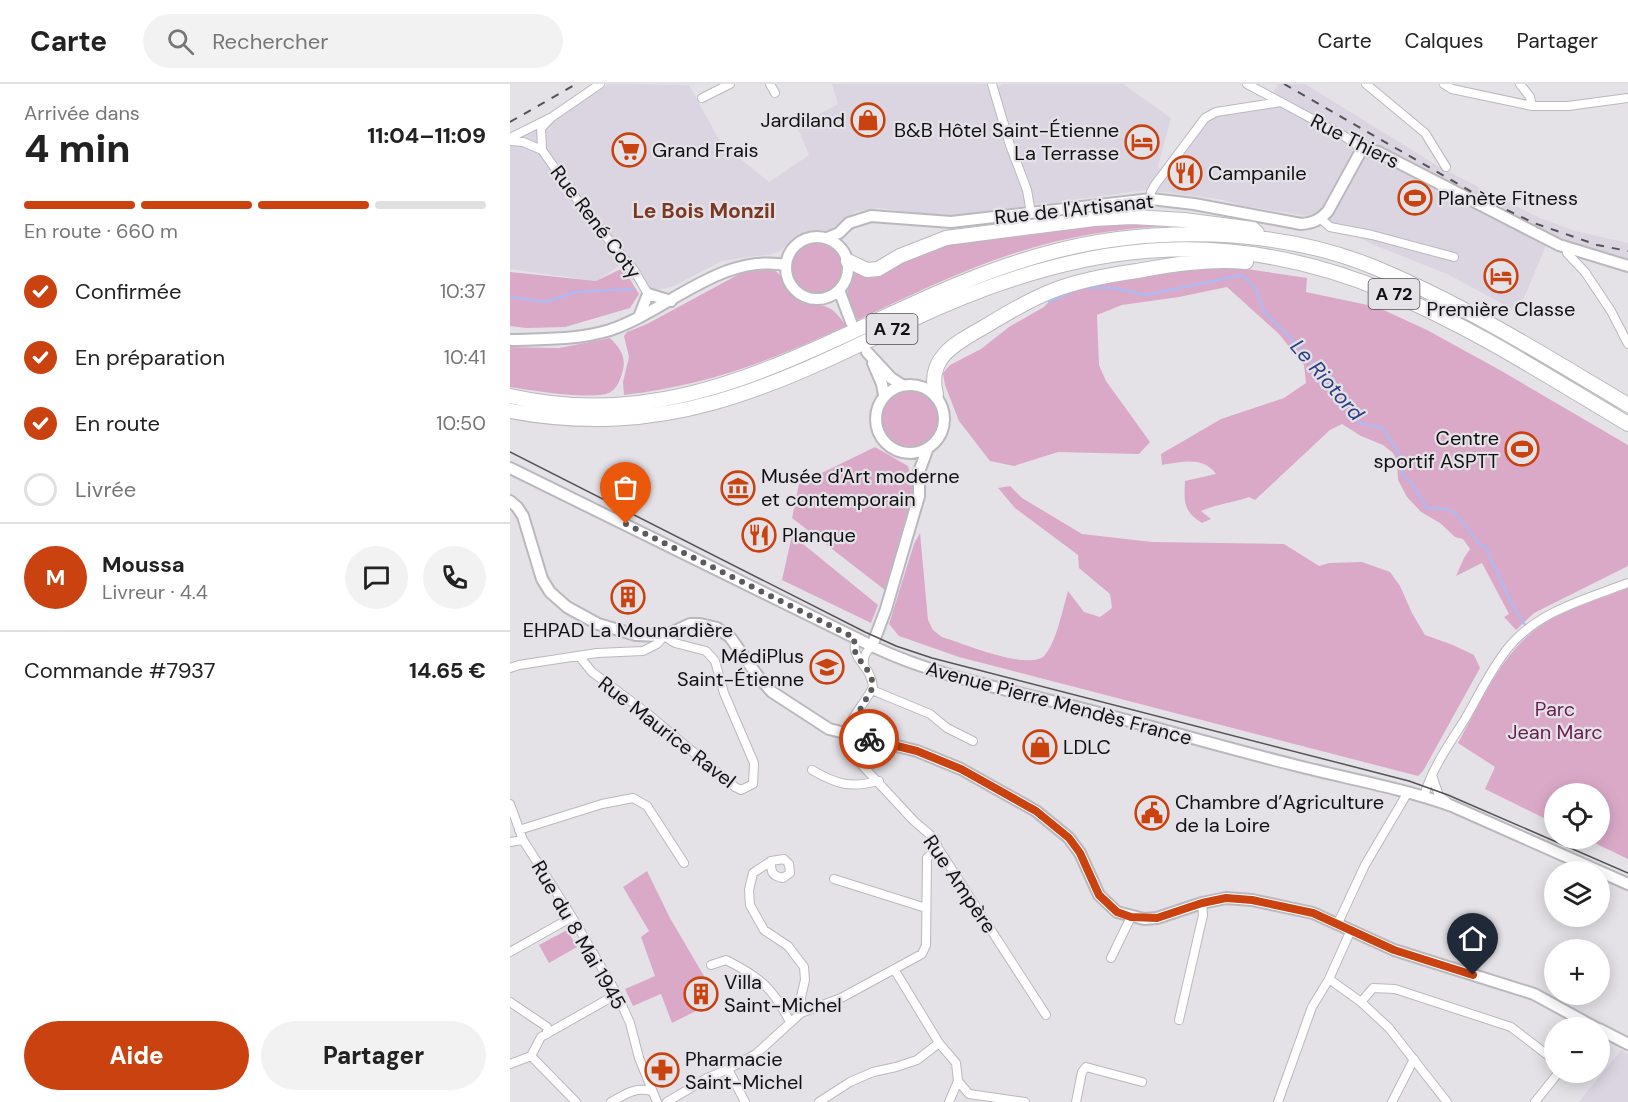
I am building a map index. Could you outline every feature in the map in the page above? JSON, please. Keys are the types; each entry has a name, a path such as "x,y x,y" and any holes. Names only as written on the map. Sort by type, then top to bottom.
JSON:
{"highway":[{"path":"846,256 867,270 878,269 908,252 946,237 1113,218 1184,220 1253,229 1263,239"},
{"name":"A 72","path":"510,396 573,405 645,403 680,397 749,377 946,289 1016,262 1096,242 1156,235 1200,235 1263,239 1325,252 1374,267 1489,322 1628,405"},
{"name":"A 72","path":"510,411 566,418 620,419 669,414 710,405 757,390 801,372 946,304 989,286 1037,270 1091,258 1147,250 1195,249 1242,252 1278,258 1316,267 1364,283 1436,314 1502,349 1628,424"},
{"path":"936,394 932,382 935,366 944,355 973,333 1052,291 1080,281 1183,263 1221,260 1258,262 1278,258"}],"street":[{"path":"510,140 552,117 600,84"},
{"path":"702,98 730,84"},
{"path":"770,84 775,93"},
{"path":"992,84 1010,145 1027,190 1031,213"},
{"name":"Rue Thiers","path":"1247,84 1344,136 1362,149 1378,152 1566,248 1628,266"},
{"path":"1366,84 1425,133 1446,167"},
{"path":"1444,84 1452,89 1532,106 1568,106 1628,98"},
{"path":"1520,84 1530,97 1532,106"},
{"path":"1151,199 1151,192 1155,185 1205,118 1215,112 1281,102"},
{"name":"Rue René Coty","path":"543,150 542,128 552,117"},
{"path":"530,144 528,136 532,127"},
{"name":"Rue René Coty","path":"510,140 530,144 543,150 588,215 634,270 648,294"},
{"path":"1321,219 1331,206 1362,149"},
{"name":"Rue de l'Artisanat","path":"827,238 849,224 871,216 951,222 1151,199 1194,204 1301,224 1321,219 1330,227 1372,235 1454,257"},
{"path":"846,256 839,245 827,238 818,236 800,242 789,256 786,265 791,285 799,293 818,299 829,297 839,291 849,272 846,256 850,228 861,219"},
{"path":"1566,248 1567,253 1585,272 1611,311 1628,344"},
{"path":"510,340 590,334 610,330 671,301 717,275 753,263 786,265"},
{"path":"829,297 851,322 839,291"},
{"path":"639,317 648,294 671,301"},
{"path":"510,333 539,339"},
{"path":"864,665 863,658 872,646 886,609 919,496 919,472 927,450 940,437 944,428 943,408 936,394 920,386 902,385 891,378 867,352 882,384 884,396"},
{"path":"902,385 884,396 877,408 877,427 886,444 894,449 907,454 927,450"},
{"path":"907,454 919,472"},
{"name":"Avenue Pierre Mendès France","path":"510,468 904,661 945,675 1098,712 1297,766 1424,796 1452,806 1628,884"},
{"path":"510,501 520,511 539,573 550,592 567,607 598,624 619,632 664,636"},
{"path":"1424,796 1432,776 1494,670 1518,638 1540,620 1558,610 1628,583"},
{"path":"591,620 654,632 663,631 689,620 700,619 719,624 734,634 769,682 807,713"},
{"path":"510,668 597,653 643,651 657,644 664,636 690,624 717,628 730,637 765,685 829,729 928,755 961,769 1036,811 1058,827 1075,846 1099,895 1117,912 1131,917 1157,918 1202,903 1226,898 1252,900 1313,913 1394,950 1534,994 1577,1017"},
{"name":"Rue Maurice Ravel","path":"579,656 592,672 648,714 735,787 741,790 753,784 754,763 724,693 715,661 706,651 675,643 664,636"},
{"path":"849,734 872,690 873,678 855,655 853,646 855,638"},
{"path":"872,690 930,714 947,728 974,741"},
{"name":"Rue Ampère","path":"849,734 847,749 914,821 935,839 938,848 1046,1015"},
{"path":"812,770 844,785 860,785 879,781"},
{"path":"1432,776 1439,796 1452,806"},
{"path":"1338,923 1365,865 1408,792"},
{"path":"519,831 602,804 633,798 647,806 684,863"},
{"name":"Rue du 8 Mai 1945","path":"510,804 523,840 617,994 630,1023 639,1058 657,1102"},
{"path":"510,842 523,840"},
{"path":"667,1102 707,1078 756,1054 801,1013 841,998 922,954 926,945 927,858 938,848"},
{"path":"771,861 753,873 749,890 750,904 764,930 788,946 804,966 805,981 801,997 801,1013"},
{"path":"834,879 926,908"},
{"path":"1179,1020 1203,915 1202,903"},
{"path":"510,952 572,917"},
{"path":"1111,958 1131,917"},
{"path":"1278,1102 1312,1007 1329,980 1351,930"},
{"path":"711,965 726,960 765,982 790,1022"},
{"path":"894,969 939,1043 956,1063 958,1081 948,1102"},
{"path":"1329,980 1361,1002 1389,1028 1447,1102"},
{"path":"1361,1002 1373,988 1395,989 1511,1027 1544,1052"},
{"path":"510,1064 531,1056 541,1037 617,994"},
{"path":"510,1002 547,1027 546,1034"},
{"path":"1610,1035 1628,1044"},
{"path":"819,1102 850,1082 873,1072 916,1060 939,1043"},
{"path":"531,1056 576,1102"},
{"path":"1392,1102 1414,1059"},
{"path":"1076,1102 1082,1072 1086,1067 1142,1082"},
{"path":"728,1069 745,1102"},
{"path":"958,1081 969,1094 1025,1102"},
{"path":"1534,1102 1550,1083"},
{"path":"611,1102 640,1089 651,1091"}],"shaded area":[{"path":"609,84 689,85 721,143 769,182 809,155 797,126 838,104 832,84 988,84 990,89 1004,84 1123,84 1171,118 1158,166 1160,170 1209,109 1268,99 1278,86 1276,84 1305,84 1441,168 1540,218 1575,231 1628,243 1628,260 1548,235 1545,248 1518,312 1447,274 1379,247 1315,217 1243,206 1219,199 1146,190 944,217 878,208 855,212 831,230 817,230 795,238 780,251 722,261 672,287 643,293 621,265 596,281 510,269 510,145 552,122"},
{"path":"1621,1050 1628,1054 1628,1102 1579,1102 1594,1083 1610,1083 1610,1064"}],"green space":[{"path":"1116,221 1167,226 1095,233 1017,252 936,284 858,320 846,296 855,269 941,243"},
{"path":"817,241 827,243 835,249 841,257 843,267 841,277 835,285 827,291 817,293 807,291 799,285 793,277 791,267 793,257 799,249 807,243"},
{"path":"1221,265 1307,278 1306,292 1377,307 1427,330 1498,369 1628,445 1628,566 1534,613 1516,630 1504,617 1509,614 1482,563 1456,576 1470,549 1463,539 1455,537 1440,523 1421,512 1407,497 1398,480 1397,461 1393,453 1383,445 1361,436 1342,424 1330,430 1255,500 1249,497 1213,507 1201,511 1211,519 1202,523 1196,519 1186,505 1185,481 1216,474 1211,468 1198,462 1162,465 1161,454 1221,419 1284,398 1306,383 1304,365 1279,334 1227,287 1122,305 1097,315 1099,365 1106,381 1150,442 1139,454 1058,452 1014,466 990,461 959,421 945,385 943,373 950,365 981,349 1009,327 1044,307 1056,294 1099,282"},
{"path":"623,268 639,294 630,308 565,327 510,326 510,272 596,281"},
{"path":"776,271 798,297 833,310 846,326 765,361 738,370 683,385 624,395 623,382 629,357 624,336 627,332 647,324 744,272"},
{"path":"610,338 624,360 620,379 612,391 605,394 579,395 510,387 510,347 559,348"},
{"path":"904,388 916,388 932,397 939,407 941,419 939,431 932,441 916,450 904,450 893,445 884,436 879,425 879,413 884,402 893,393"},
{"path":"875,447 908,466 914,488 885,590 792,518 799,484"},
{"path":"1010,486 1022,498 1082,534 1152,542 1284,544 1319,566 1329,563 1362,562 1390,572 1400,586 1425,635 1474,655 1480,668 1423,771 1418,776 959,657 899,636 889,624 914,544 920,533 928,620 933,630 942,637 1010,658 1036,660 1044,656 1052,643 1068,591 1084,612 1100,617 1112,608 1110,594 1079,568 1078,555 1015,508 998,488"},
{"path":"792,535 878,605 871,623 782,580"},
{"name":"Parc Jean Marc","path":"1628,588 1628,859 1607,849 1610,849 1610,783 1544,783 1544,818 1485,789 1495,767 1458,743 1484,694 1516,648 1543,624 1584,604"},
{"path":"647,871 670,918 718,1000 672,1023 661,994 633,1006 625,989 655,976 641,937 649,931 623,887"},
{"path":"567,930 577,947 549,963 539,945"}],"waterway":[{"name":"Le Riotord","path":"1049,302 1081,288 1114,288 1146,295 1242,275 1255,288 1264,311 1309,357 1324,382 1360,423 1383,428 1406,465 1402,474 1410,481 1427,508 1448,509 1457,515 1480,545 1485,546 1510,600 1525,625"},
{"path":"510,297 546,302 576,292 633,289"}],"tram line":[{"path":"510,452 896,646 932,658 1409,781 1448,795 1628,873"}],"railway":[{"path":"510,122 576,84"},
{"path":"1284,84 1486,200 1534,223 1597,245 1628,251"}],"way so far":[{"path":"626,524 855,638 853,646 855,655 869,670 873,678 873,687 846,734 869,739"}],"place":[{"name":"Jardiland","path":"868,120"},
{"name":"B&B Hôtel Saint-Étienne La Terrasse","path":"1142,142"},
{"name":"Grand Frais","path":"629,150"},
{"name":"Campanile","path":"1185,173"},
{"name":"Planète Fitness","path":"1415,198"},
{"name":"Première Classe","path":"1501,276"},
{"name":"Centre sportif ASPTT","path":"1522,449"},
{"name":"Musée d'Art moderne et contemporain","path":"738,488"},
{"name":"Planque","path":"759,535"},
{"name":"EHPAD La Mounardière","path":"628,597"},
{"name":"MédiPlus Saint-Étienne","path":"827,667"},
{"name":"LDLC","path":"1040,747"},
{"name":"Chambre d’Agriculture de la Loire","path":"1152,813"},
{"name":"Villa Saint-Michel","path":"701,994"},
{"name":"Pharmacie Saint-Michel","path":"662,1070"}],"district":[{"name":"Le Bois Monzil","path":"704,211"}],"route":[{"path":"869,739 917,751 961,769 1008,793 1036,811 1069,838 1080,853 1099,895 1117,912 1144,919 1157,918 1202,903 1226,898 1252,900 1313,913 1394,950 1473,975"}]}
